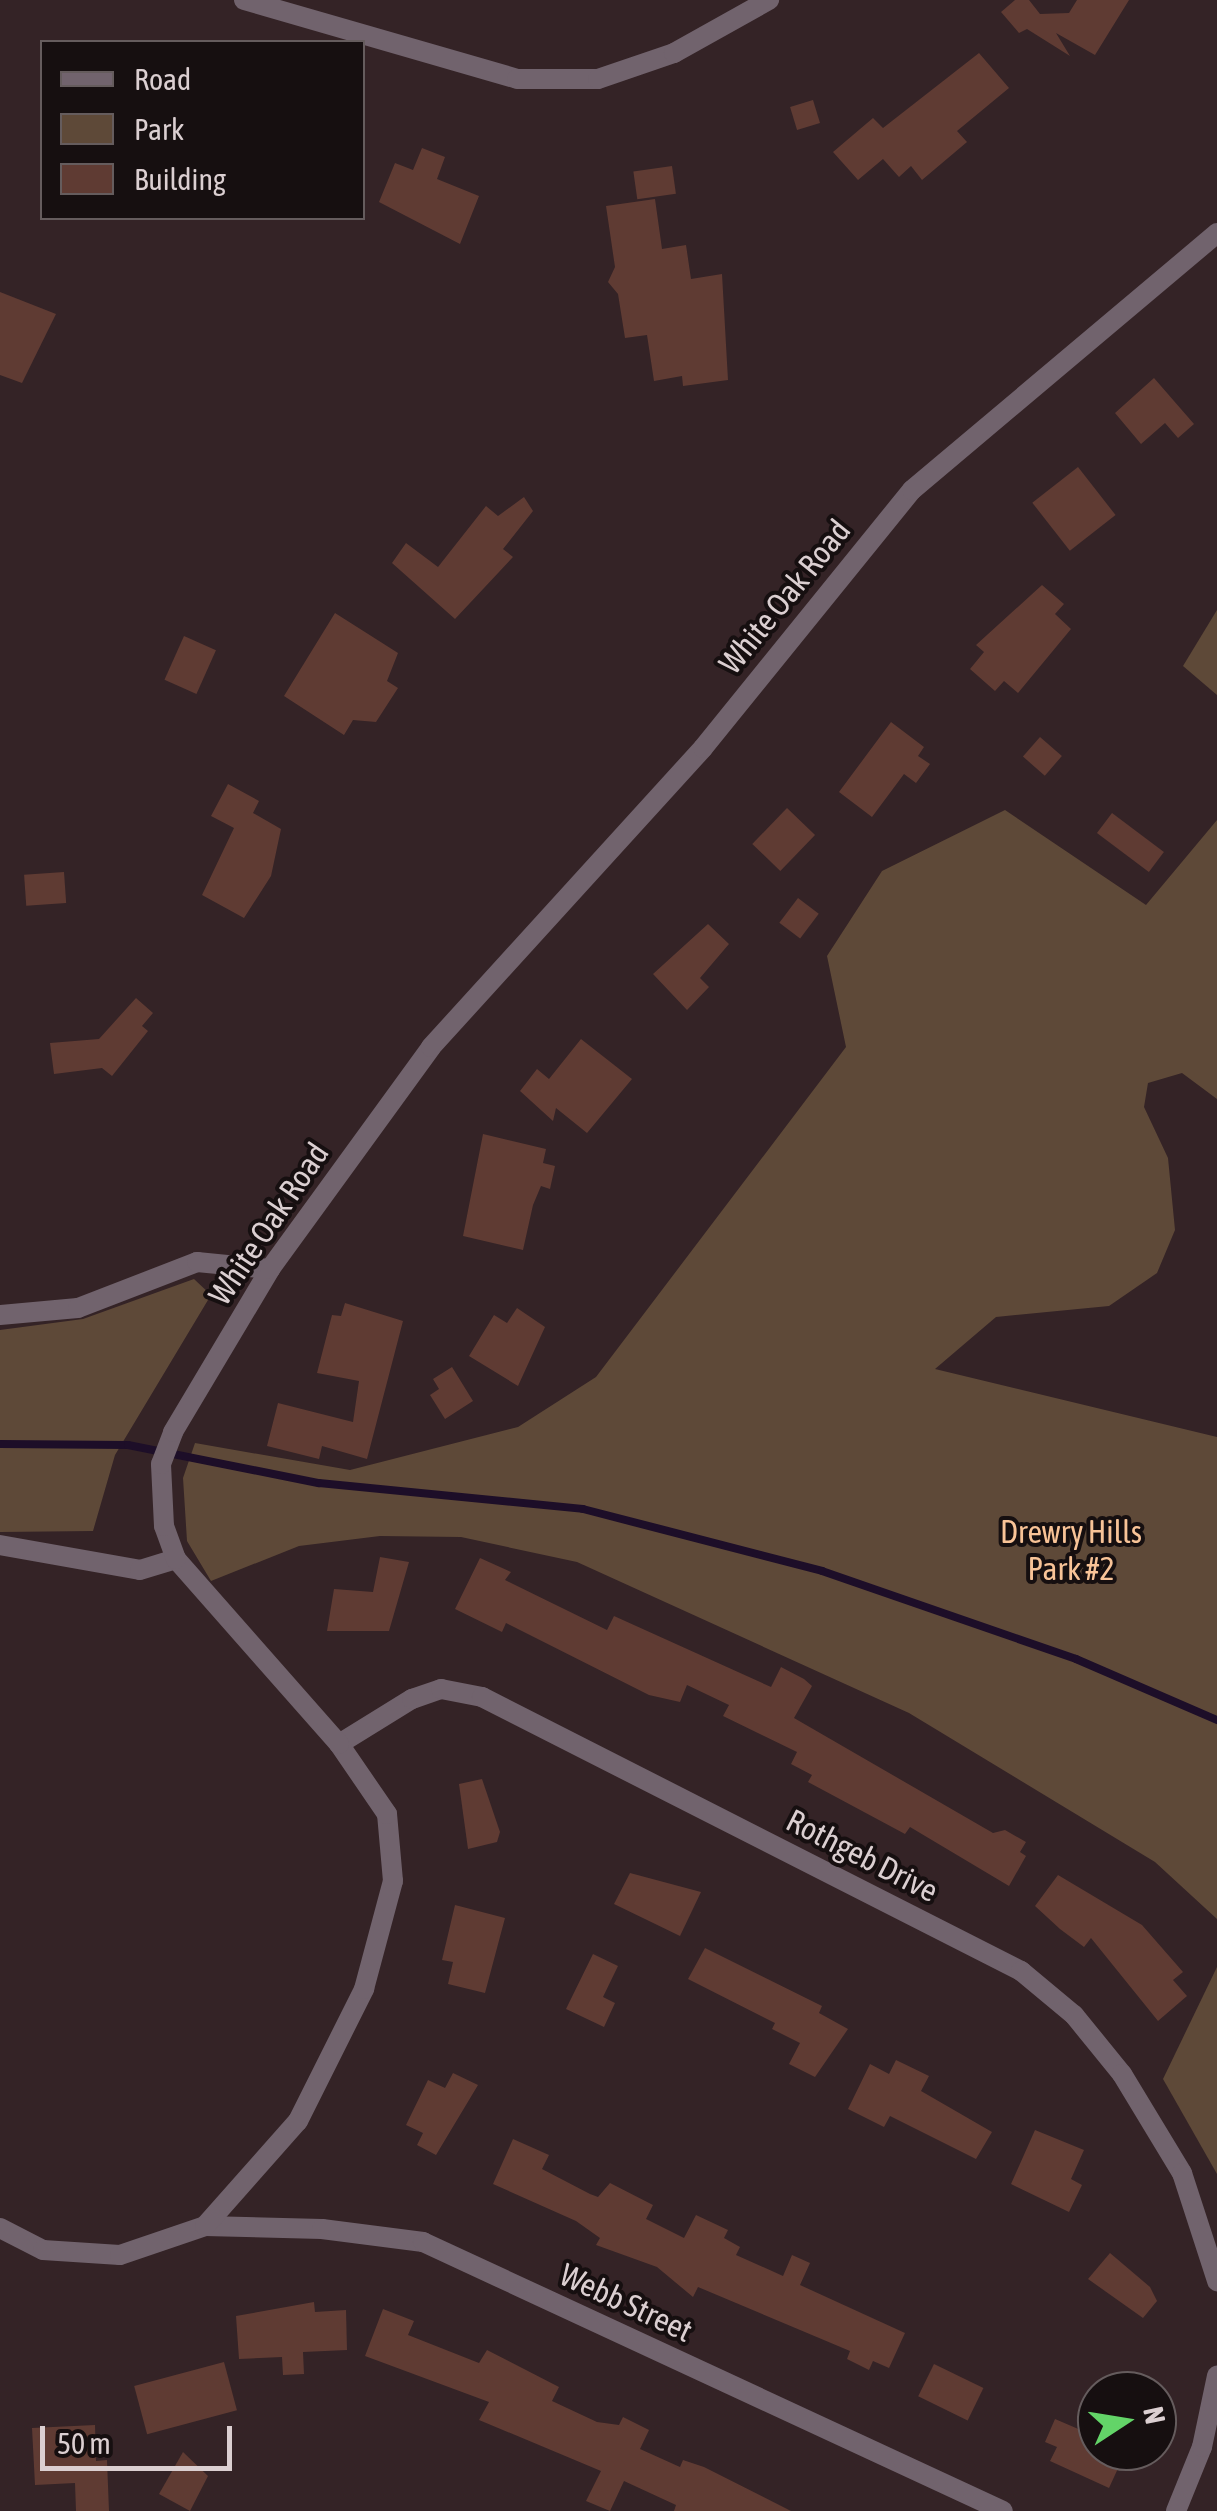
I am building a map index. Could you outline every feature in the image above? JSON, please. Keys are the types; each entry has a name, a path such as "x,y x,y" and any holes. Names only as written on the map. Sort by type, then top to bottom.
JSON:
{"street":[{"path":"244,0 516,78 582,79 674,53 769,0"},
{"name":"White Oak Road","path":"0,2228 43,2250 120,2256 205,2226 298,2121 364,1989 393,1881 387,1814 340,1744 176,1559 164,1526 161,1464 270,1269 431,1047 702,748 912,490 1217,233"},
{"path":"0,1315 78,1308 197,1262 270,1269"},
{"path":"0,1546 140,1570 176,1559"},
{"name":"Rothgeb Drive","path":"340,1744 412,1698 440,1689 482,1697 1021,1971 1074,2015 1122,2074 1182,2173 1217,2281"},
{"name":"Webb Street","path":"205,2226 322,2228 422,2242 1004,2511"},
{"path":"1176,2511 1202,2448 1217,2376"}],"green space":[{"path":"1217,610 1217,695 1183,666"},
{"name":"Drewry Hills Park #2","path":"1005,810 1146,905 1217,820 1217,1099 1182,1073 1148,1083 1144,1107 1168,1158 1175,1230 1157,1273 1109,1306 996,1317 935,1369 1217,1437 1217,1919 1155,1862 909,1713 577,1562 461,1537 380,1536 299,1546 211,1581 187,1541 183,1478 195,1443 350,1470 518,1427 596,1377 846,1047 827,956 882,871"},
{"path":"194,1279 211,1295 115,1455 93,1531 0,1532 0,1330 83,1319"},
{"path":"1217,1967 1217,2174 1163,2079"}],"building":[{"path":"1015,0 1029,0 1040,14 1069,13 1077,0 1129,0 1095,55 1056,33 1070,56 1027,29 1019,33 1001,12"},
{"path":"979,53 1009,88 957,131 967,142 922,180 911,166 899,177 883,159 858,180 833,152 873,118 883,128"},
{"path":"813,100 820,123 797,130 790,107"},
{"path":"422,148 445,157 437,179 479,196 460,244 379,202 395,163 413,170"},
{"path":"672,166 676,194 637,199 633,171"},
{"path":"655,199 662,249 686,245 691,279 722,274 728,380 683,386 682,376 654,381 647,335 625,338 618,294 608,282 615,267 606,206"},
{"path":"0,292 56,314 22,383 0,375"},
{"path":"1154,378 1194,424 1178,438 1165,423 1141,444 1115,413"},
{"path":"1078,467 1116,515 1070,551 1032,503"},
{"path":"524,497 533,511 503,549 513,557 455,619 392,563 406,543 438,567 486,506 498,516"},
{"path":"1042,585 1064,604 1055,614 1071,629 1018,693 1004,681 995,691 970,669 984,652 976,645"},
{"path":"335,613 398,653 387,681 398,688 376,722 353,720 344,735 284,696"},
{"path":"184,636 216,650 196,694 164,680"},
{"path":"891,722 924,747 918,756 930,764 916,783 904,774 872,817 839,792"},
{"path":"1040,737 1062,756 1045,776 1023,757"},
{"path":"228,784 259,801 253,813 281,829 271,876 244,918 202,895 234,828 211,816"},
{"path":"787,808 815,835 780,871 752,844"},
{"path":"1112,813 1164,852 1149,872 1097,833"},
{"path":"64,872 66,903 26,906 24,875"},
{"path":"798,898 819,914 800,938 779,923"},
{"path":"708,924 729,944 700,978 709,987 687,1010 653,974"},
{"path":"136,998 153,1013 142,1026 148,1031 112,1076 102,1068 54,1074 50,1043 99,1039"},
{"path":"581,1039 632,1079 587,1133 556,1108 553,1121 520,1091 537,1069 549,1079"},
{"path":"483,1134 546,1149 543,1163 555,1166 550,1189 541,1186 533,1205 523,1250 463,1236"},
{"path":"345,1303 403,1321 367,1459 322,1446 319,1459 267,1446 278,1403 353,1422 359,1381 317,1373 332,1315 341,1316"},
{"path":"517,1308 545,1327 518,1386 469,1356 494,1315 507,1323"},
{"path":"452,1367 473,1401 445,1419 430,1395 439,1389 433,1379"},
{"path":"380,1557 409,1562 389,1631 327,1631 334,1589 373,1592"},
{"path":"480,1558 511,1572 505,1580 607,1630 614,1616 771,1687 781,1667 804,1679 812,1686 794,1718 993,1833 1005,1830 1026,1842 1020,1852 1026,1856 1009,1886 910,1827 905,1834 808,1782 812,1775 791,1764 797,1752 723,1716 729,1705 687,1685 680,1702 649,1695 506,1623 502,1632 455,1609"},
{"path":"482,1779 500,1832 497,1842 468,1849 459,1784"},
{"path":"630,1873 701,1892 680,1936 614,1904"},
{"path":"1058,1875 1142,1925 1183,1972 1173,1980 1187,1996 1158,2021 1091,1938 1084,1947 1035,1906"},
{"path":"455,1905 505,1918 485,1993 448,1984 453,1962 442,1960"},
{"path":"705,1948 822,2006 819,2013 848,2029 815,2077 789,2064 800,2043 772,2029 775,2023 688,1979"},
{"path":"593,1954 618,1966 603,1997 615,2003 604,2027 566,2009"},
{"path":"896,2060 929,2076 921,2091 992,2132 976,2159 890,2116 884,2127 848,2109 870,2064 889,2074"},
{"path":"453,2073 478,2085 436,2155 417,2145 423,2133 406,2125 428,2080 445,2088"},
{"path":"1035,2130 1084,2150 1071,2179 1082,2185 1069,2212 1011,2184"},
{"path":"513,2139 549,2155 542,2169 590,2194 598,2197 610,2183 653,2205 646,2219 684,2238 696,2215 728,2230 724,2238 740,2247 736,2255 783,2276 792,2255 810,2263 800,2285 905,2333 889,2368 873,2361 869,2370 847,2359 850,2351 698,2287 693,2297 657,2267 596,2245 600,2238 576,2221 493,2184"},
{"path":"1110,2253 1150,2287 1157,2301 1143,2318 1088,2279"},
{"path":"314,2302 315,2312 346,2310 347,2350 303,2352 304,2374 283,2375 282,2357 239,2359 236,2316"},
{"path":"383,2309 414,2321 408,2335 479,2363 487,2350 559,2387 552,2401 597,2422 619,2425 623,2417 649,2430 640,2449 680,2467 683,2460 704,2467 791,2511 674,2511 676,2505 624,2481 610,2511 586,2501 601,2471 479,2420 489,2402 365,2356"},
{"path":"224,2362 237,2410 147,2434 134,2386"},
{"path":"934,2364 983,2388 968,2420 918,2396"},
{"path":"1055,2419 1077,2428 1077,2471 1117,2471 1109,2488 1050,2461 1057,2447 1045,2442"},
{"path":"95,2425 96,2461 107,2460 109,2511 76,2511 75,2483 35,2485 32,2428"},
{"path":"183,2452 208,2476 190,2511 159,2494"}],"waterway":[{"path":"0,1444 128,1445 319,1483 583,1509 822,1571 1076,1659 1217,1720"}]}
